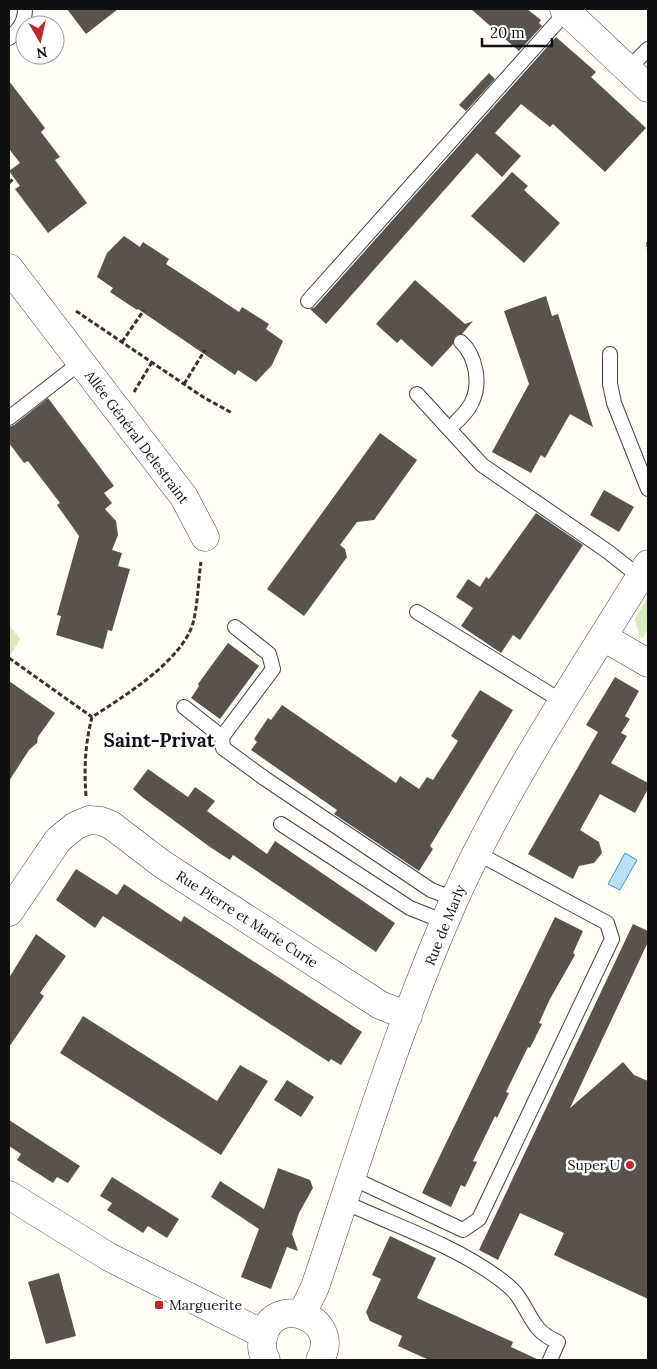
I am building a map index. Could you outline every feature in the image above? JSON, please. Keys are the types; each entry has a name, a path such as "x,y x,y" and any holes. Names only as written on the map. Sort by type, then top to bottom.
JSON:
{"street":[{"path":"566,10 648,88"},
{"name":"Allée Général Delestraint","path":"9,268 184,497 205,537"},
{"name":"Rue de Marly","path":"302,1314 314,1287 408,1016 450,911 477,853 529,759 644,570"},
{"path":"603,637 648,663"},
{"path":"9,912 58,840 74,826 88,820"},
{"name":"Rue Pierre et Marie Curie","path":"88,820 111,825 162,864 380,1005 408,1016"},
{"path":"9,1195 109,1257 263,1334"},
{"path":"266,1360 261,1346 263,1334 269,1323 279,1316 290,1313 302,1314 314,1321 322,1332 325,1345 322,1360"}],"lane":[{"path":"9,38 17,32 24,20 25,9"},
{"path":"308,301 566,10"},
{"path":"628,69 648,50"},
{"path":"449,429 464,415 473,400 476,384 475,365 468,348 461,342"},
{"path":"610,354 610,384 614,403 648,490"},
{"path":"9,418 81,362"},
{"path":"417,394 482,465 607,551 644,570"},
{"path":"417,612 563,702"},
{"path":"235,627 269,654 272,669 222,737 223,748 264,778 431,890 450,911"},
{"path":"184,707 222,737"},
{"path":"281,824 410,908 450,911"},
{"path":"348,1190 463,1230 479,1219 612,939 607,923 477,853"},
{"path":"348,1190 468,1258 501,1280 517,1295 534,1326 548,1338 558,1342 550,1360"}],"path":[{"path":"9,183 14,178"},
{"path":"648,242 648,250"},
{"path":"70,307 184,384 232,413"},
{"path":"122,342 144,310"},
{"path":"184,384 205,350"},
{"path":"115,407 134,393 152,362"},
{"path":"88,820 84,772 87,736 92,717 140,685 174,654 188,632 192,625 205,537"},
{"path":"9,658 92,717"}],"green space":[{"path":"648,597 648,629 643,638 640,637 635,619"},
{"path":"9,625 20,639 9,658"}],"water":[{"path":"625,853 637,860 620,890 608,884"}],"building":[{"path":"67,9 118,9 86,34"},
{"path":"471,9 527,9 541,20 539,23 542,26 519,51"},
{"path":"556,37 596,72 591,77 646,128 605,172 553,124 550,127 521,104 495,133 521,156 502,177 477,153 326,324 310,309 315,307"},
{"path":"489,73 495,79 466,111 459,105"},
{"path":"9,81 45,128 41,132 60,157 55,160 87,203 48,233 15,189 20,186 9,171 20,163 9,149"},
{"path":"512,172 528,186 524,190 560,223 524,263 471,216"},
{"path":"124,236 140,247 143,242 169,259 166,264 239,312 242,307 269,324 266,329 283,341 272,365 256,382 238,370 235,375 110,292 113,288 97,277 107,253"},
{"path":"415,280 465,324 473,321 462,334 455,336 453,344 432,367 401,339 397,343 376,324"},
{"path":"546,296 552,316 558,314 593,427 570,414 545,458 541,455 531,473 492,452 529,384 504,311"},
{"path":"48,398 114,486 104,493 112,503 105,509 116,521 118,535 112,550 122,553 118,566 130,569 112,631 108,630 103,649 56,635 61,616 57,615 79,536 57,505 60,503 28,461 24,463 9,443 9,427"},
{"path":"380,433 417,460 374,520 357,522 340,545 345,549 347,557 304,616 267,589"},
{"path":"604,490 634,507 619,532 590,515"},
{"path":"536,513 583,545 520,640 513,635 501,653 461,626 473,608 456,597 468,579 480,587 486,577 489,579"},
{"path":"228,643 259,666 220,719 191,698 199,686 198,684"},
{"path":"615,677 639,691 625,716 630,719 621,733 627,736 611,763 648,783 648,789 635,813 600,794 580,830 599,842 602,853 594,863 579,866 573,879 528,854 598,732 586,725"},
{"path":"9,681 55,713 38,737 37,743 29,750 9,781"},
{"path":"480,690 513,710 430,846 433,849 419,871 334,814 337,810 251,750 257,742 254,739 268,718 271,720 282,705 396,783 400,776 419,789 427,777 433,780 458,741 451,736"},
{"path":"148,769 188,797 195,787 215,801 207,811 267,854 275,841 395,923 376,952 233,855 230,860 210,847 142,797 133,789"},
{"path":"76,869 117,895 124,884 181,922 184,916 362,1032 341,1065 331,1059 329,1062 103,916 95,928 56,900"},
{"path":"555,917 583,931 573,953 575,955 550,999 539,1023 542,1024 530,1048 528,1047 506,1092 509,1093 497,1118 495,1116 473,1161 477,1162 465,1187 461,1185 451,1207 422,1193"},
{"path":"633,924 648,931 648,942 570,1108 623,1062 634,1075 648,1081 648,1299 554,1255 564,1233 520,1213 498,1260 479,1250"},
{"path":"36,934 66,956 40,993 44,996 9,1047 9,978"},
{"path":"83,1016 217,1101 240,1065 268,1081 221,1155 60,1053"},
{"path":"287,1080 314,1097 301,1117 274,1100"},
{"path":"9,1120 80,1166 68,1183 57,1177 53,1183 17,1160 21,1154 9,1146"},
{"path":"278,1168 310,1180 313,1188 299,1213 292,1234 298,1251 287,1247 271,1289 241,1277 259,1229 211,1197 220,1181 264,1209"},
{"path":"112,1177 179,1219 167,1238 148,1226 143,1233 107,1210 112,1203 100,1196"},
{"path":"390,1236 436,1258 417,1298 513,1342 511,1347 539,1360 429,1360 398,1346 402,1336 370,1321 366,1312 381,1279 372,1275"},
{"path":"59,1273 76,1336 46,1344 28,1282"}],"place":[{"name":"Super U","path":"630,1165"},
{"name":"Marguerite","path":"159,1305"}],"district":[{"name":"Saint-Privat","path":"159,740"}]}
